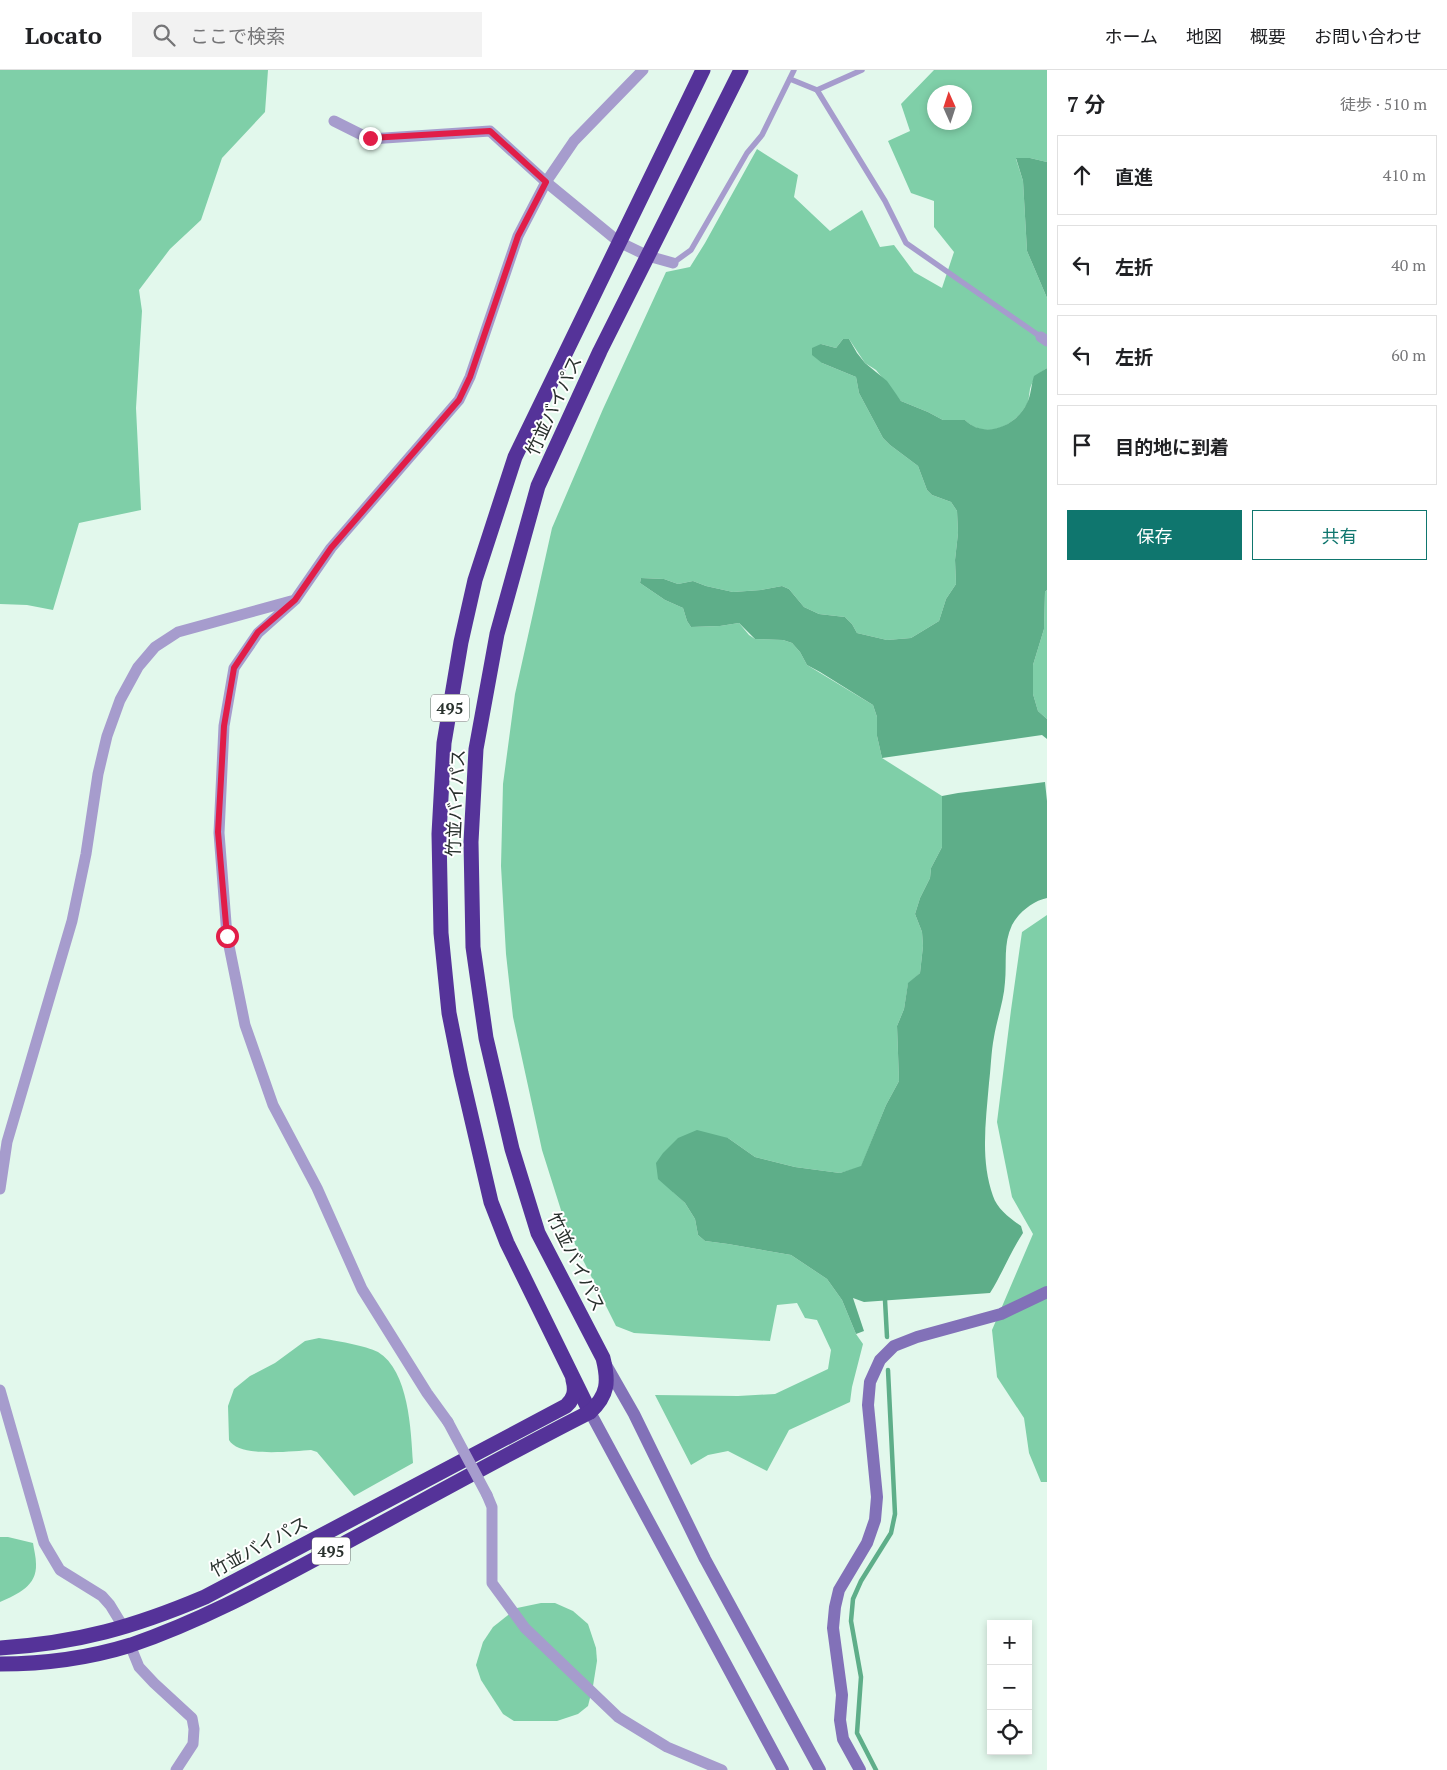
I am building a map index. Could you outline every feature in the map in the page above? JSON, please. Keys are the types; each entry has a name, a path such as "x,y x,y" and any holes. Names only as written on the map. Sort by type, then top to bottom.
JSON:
{"highway":[{"name":"竹並バイパス","path":"587,1406 507,1243 491,1202 461,1073 449,1013 441,933 440,824 444,743 461,642 475,580 515,457 703,70"},
{"name":"竹並バイパス","path":"0,1664 65,1659 130,1645 201,1617 259,1589 574,1420 587,1406 599,1403 604,1394 606,1372 603,1358 538,1233 512,1149 486,1038 473,947 471,842 476,749 497,634 538,486 600,351 741,70"},
{"name":"竹並バイパス","path":"0,1648 68,1641 124,1628 168,1613 205,1597 566,1406 572,1401 574,1393 574,1385 570,1374"},
{"path":"566,1406 587,1406"}],"street":[{"path":"643,70 574,141 546,182 518,236 470,377 459,400 331,548 295,600 258,632 234,668 224,726 218,832 227,936 245,1025 274,1105 317,1188 362,1288 427,1394 448,1422 488,1495 492,1507 492,1583 524,1628 618,1717 667,1747 722,1770"},
{"path":"334,121 370,138 490,131 546,182 619,242 648,256 673,263"},
{"path":"0,1189 9,1132 72,921 86,854 98,774 107,736 120,700 138,668 155,647 178,632 295,600"},
{"path":"860,1770 843,1739 840,1720 842,1695 833,1628 839,1590 867,1543 875,1520 877,1497 868,1405 870,1382 880,1360 894,1346 917,1337 1001,1314 1047,1292"},
{"path":"603,1358 673,1490 705,1559 820,1770"},
{"path":"0,1390 44,1543 60,1570 102,1596 124,1628"},
{"path":"604,1394 620,1396 626,1400"},
{"path":"587,1406 784,1770"},
{"path":"574,1420 589,1422 601,1432"},
{"path":"130,1645 139,1667 192,1718 194,1728 193,1744 176,1770"}],"lane":[{"path":"673,263 691,250 747,154 762,135 794,70"},
{"path":"816,90 862,70"},
{"path":"790,78 816,90 885,201 906,243 1044,339"}],"shaded area":[{"path":"0,70 268,70 265,112 222,158 201,220 170,249 139,290 142,311 136,408 141,510 79,523 53,610 27,605 0,604"},
{"path":"934,70 1047,70 1047,162 1030,158 1016,159 1023,181 1027,251 1047,298 1047,368 1033,382 1028,402 1021,412 1007,424 990,430 973,426 965,420 943,420 901,401 876,370 865,363 849,339 843,339 836,348 821,344 822,363 856,377 859,393 883,438 918,466 927,490 932,495 951,502 957,511 956,584 946,599 939,621 911,638 887,640 857,633 845,617 819,614 804,607 789,589 782,586 733,592 693,581 678,584 664,579 641,578 640,583 665,600 683,608 691,627 739,623 755,639 783,640 792,643 800,652 807,665 873,705 877,717 877,736 882,758 942,796 942,847 931,868 930,878 920,898 915,914 922,932 923,946 920,973 908,984 904,1009 897,1026 899,1081 886,1105 861,1167 840,1173 795,1167 755,1157 728,1138 673,1192 685,1203 695,1219 698,1235 705,1241 791,1255 827,1279 842,1300 856,1334 863,1344 850,1402 789,1430 767,1471 728,1451 708,1455 691,1465 655,1395 738,1396 775,1394 828,1369 831,1350 817,1320 805,1318 797,1303 777,1305 770,1341 634,1333 616,1326 566,1226 542,1150 513,1017 506,954 501,866 503,784 515,694 552,528 603,409 666,272 690,267 757,149 798,175 794,197 830,231 862,210 880,247 894,245 914,272 942,288 954,252 934,227 934,201 911,193 888,141 910,131 901,104"},
{"path":"1016,158 1030,158 1047,162 1047,298 1027,251 1023,181"},
{"path":"843,339 849,339 865,363 887,381 901,401 943,420 965,420 981,429 999,428 1015,418 1022,411 1028,400 1034,376 1047,368 1047,590 1045,592 1044,629 1033,665 1033,694 1038,711 1047,719 1047,739 1042,735 882,758 877,736 877,717 873,705 807,665 800,652 792,643 783,640 755,639 739,623 691,627 683,608 665,600 640,583 641,578 664,579 678,584 693,581 733,592 782,586 789,589 804,607 819,614 845,617 857,633 887,640 911,638 939,621 946,599 956,584 957,511 951,502 932,495 927,490 918,466 883,438 859,393 856,377 822,363 812,355 812,348 821,344 836,348"},
{"path":"1047,590 1047,719 1038,711 1033,694 1033,665 1044,629 1045,592"},
{"path":"1045,782 1047,801 1047,898 1032,904 1022,912 1012,925 1007,939 1006,975 992,1048 986,1126 986,1168 993,1196 1001,1209 1021,1226 1023,1233 990,1293 864,1302 853,1298 864,1331 856,1334 842,1300 827,1279 791,1255 705,1241 698,1235 695,1219 685,1203 658,1179 656,1163 678,1138 697,1130 728,1138 755,1157 795,1167 840,1173 861,1166 886,1105 899,1081 897,1026 904,1009 908,983 920,973 923,946 922,932 915,914 920,898 930,878 931,868 942,847 942,796"},
{"path":"1047,915 1047,1482 1041,1482 1029,1453 1024,1418 997,1377 992,1330 1033,1234 1012,1197 997,1122 1022,932"},
{"path":"319,1338 358,1345 378,1352 388,1361 396,1373 406,1402 413,1463 354,1496 317,1452 311,1450 255,1451 235,1446 229,1440 228,1406 234,1389 250,1376 275,1363 305,1341"},
{"path":"0,1537 33,1543 36,1564 30,1584 20,1592 0,1602"},
{"path":"541,1603 555,1603 573,1611 588,1624 596,1648 597,1661 593,1686 588,1706 578,1714 557,1721 514,1721 503,1714 481,1680 476,1665 483,1642 493,1627 517,1608"}],"waterway":[{"path":"885,1300 887,1337"},
{"path":"876,1770 857,1733 861,1677 851,1621 853,1599 861,1581 891,1533 895,1514 888,1370"}],"route":[{"path":"227,936 218,832 224,726 234,668 258,632 295,600 331,548 459,400 470,377 518,236 546,182 490,131 370,138"}]}
